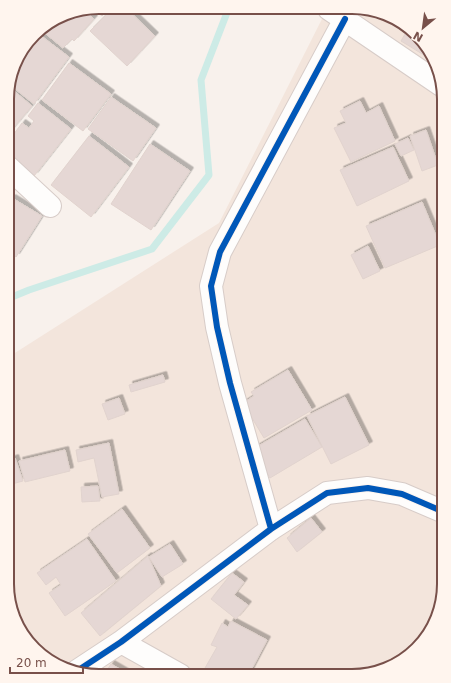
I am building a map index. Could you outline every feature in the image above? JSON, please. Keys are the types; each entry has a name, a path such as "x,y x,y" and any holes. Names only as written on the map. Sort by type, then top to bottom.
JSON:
{"street":[{"path":"271,529 230,383 217,327 211,286 220,252 337,14 435,81"},
{"path":"14,173 50,206"},
{"path":"82,667 121,642 271,529 327,493 368,488 402,494 437,509"},
{"path":"121,642 168,669"}],"shaded area":[{"path":"324,14 363,15 385,20 403,30 403,48 421,48 431,66 437,93 437,590 433,612 428,622 416,640 404,652 385,663 358,669 99,669 66,663 47,652 31,636 25,627 18,612 14,590 14,354 219,223"}],"building":[{"path":"107,14 132,14 155,36 127,66 90,31"},
{"path":"89,15 94,19 74,41 72,39 63,48 45,33 56,25 71,18"},
{"path":"42,36 69,57 34,104 15,88 20,66 31,47"},
{"path":"412,48 421,48 426,56"},
{"path":"69,63 111,94 83,131 42,100"},
{"path":"15,92 32,106 14,127"},
{"path":"111,97 156,128 133,161 88,129"},
{"path":"360,101 366,113 379,106 395,141 351,162 334,128 346,123 340,111"},
{"path":"38,103 71,129 34,176 14,160 14,134 22,123 29,128 34,121 28,116"},
{"path":"426,130 437,165 422,171 410,136"},
{"path":"89,136 129,167 91,217 51,185"},
{"path":"408,138 414,150 401,156 395,144"},
{"path":"150,144 190,171 151,230 111,204"},
{"path":"393,147 409,181 357,206 340,170"},
{"path":"14,199 42,216 16,257 14,256"},
{"path":"422,202 437,238 437,246 385,268 366,226"},
{"path":"368,246 380,271 363,279 351,255"},
{"path":"288,370 312,410 264,438 243,403 254,396 251,392"},
{"path":"163,375 165,382 131,392 129,385"},
{"path":"345,397 369,445 331,464 307,416"},
{"path":"119,398 125,414 108,420 102,404"},
{"path":"305,419 322,447 270,478 253,449"},
{"path":"109,443 119,494 102,497 94,458 78,462 76,450"},
{"path":"65,450 70,471 25,482 19,461"},
{"path":"14,458 23,481 14,483"},
{"path":"98,486 100,501 82,502 81,487"},
{"path":"122,509 150,548 117,573 88,534"},
{"path":"311,518 322,532 297,552 287,538"},
{"path":"87,539 116,581 65,616 49,593 61,585 56,577 46,585 37,573"},
{"path":"170,544 183,564 162,577 149,557"},
{"path":"148,556 161,586 100,636 81,613"},
{"path":"232,573 244,582 234,595 248,605 236,619 211,599"},
{"path":"231,621 267,640 252,669 205,668 217,647 211,645 222,623 228,627"},
{"path":"111,664 120,669 108,669"}],"waterway":[{"path":"14,296 152,249 209,175 201,80 226,14"}],"cycle path":[{"path":"271,529 230,383 217,327 211,286 220,252 345,19"},
{"path":"83,667 121,642 271,529 327,493 368,488 402,494 437,509"}]}
